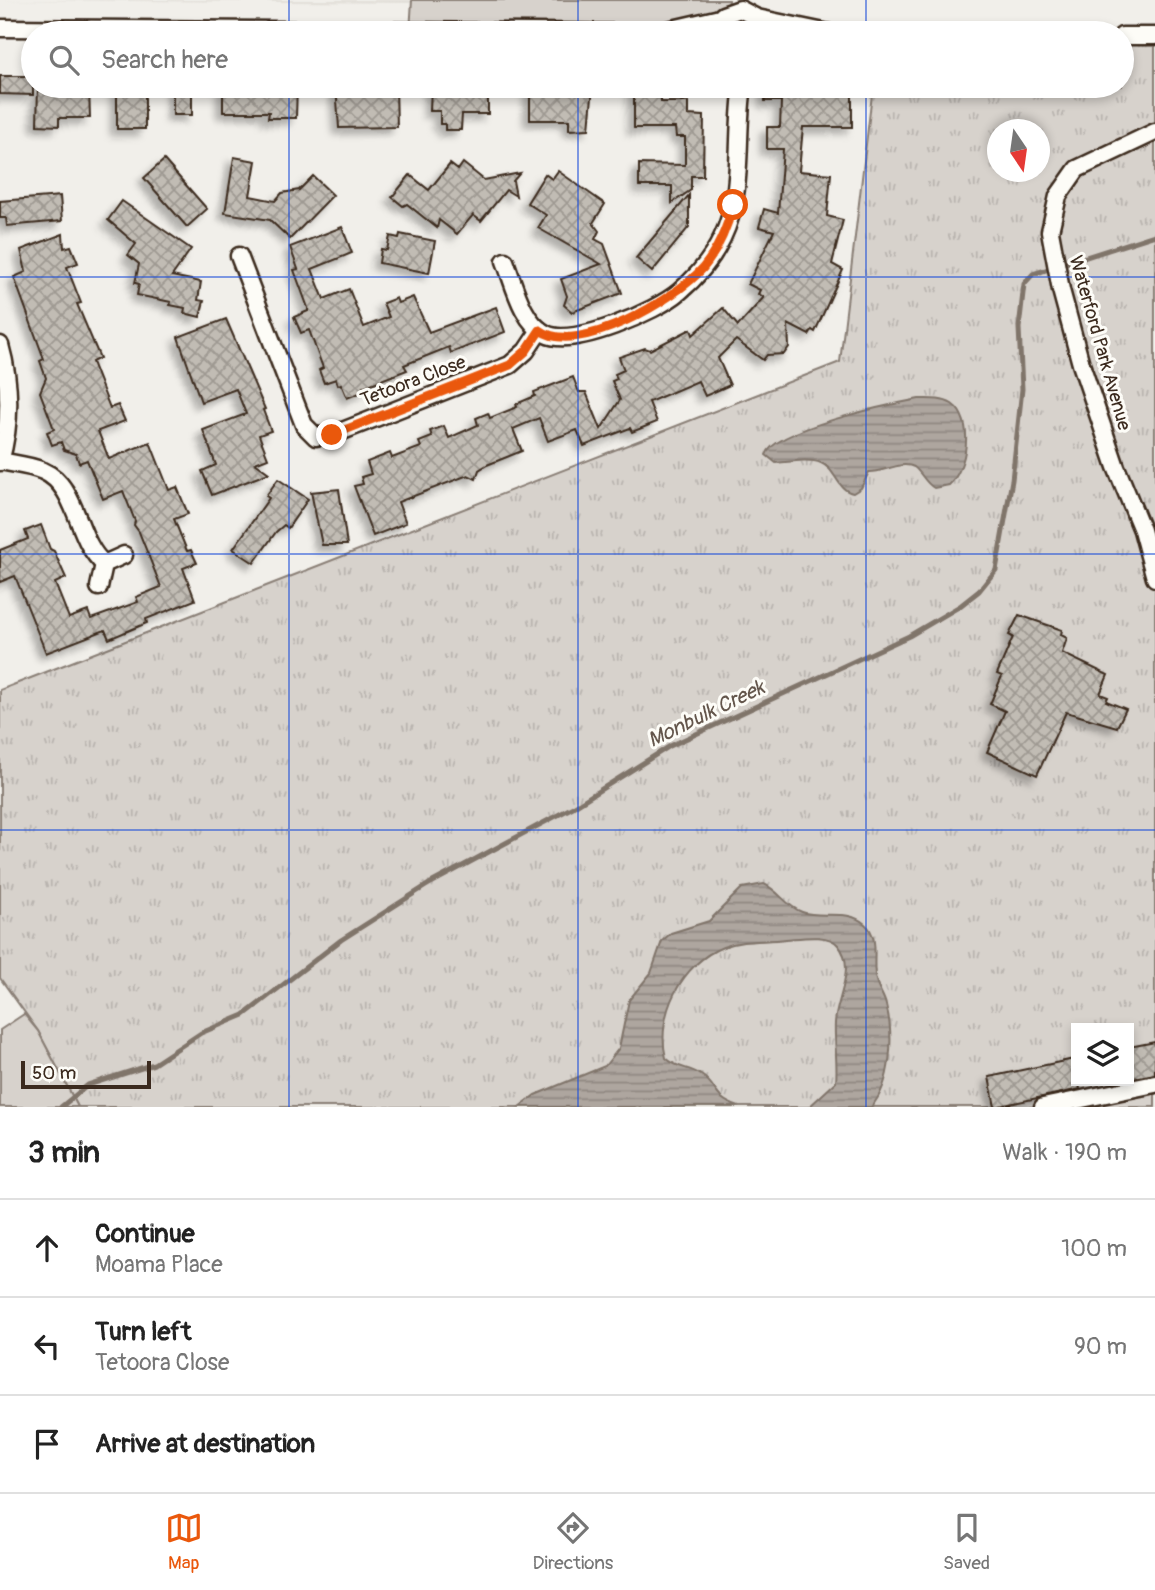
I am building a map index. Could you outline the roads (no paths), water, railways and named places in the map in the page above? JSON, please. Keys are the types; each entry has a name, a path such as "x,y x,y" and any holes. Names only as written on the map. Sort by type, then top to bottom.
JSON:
{"street":[{"path":"703,21 740,9 777,21"},
{"path":"0,29 21,29"},
{"path":"1134,36 1155,36"},
{"path":"735,98 738,113"},
{"path":"505,261 526,312 540,330 566,338 618,323 677,294 698,274 723,237 733,205 738,173 738,113 741,98"},
{"name":"Waterford Park Avenue","path":"1155,132 1087,162 1070,177 1053,206 1050,245 1087,384 1142,530 1155,579"},
{"name":"Tetoora Close","path":"239,256 304,425 316,437 340,432 510,365 526,351 540,330"},
{"path":"0,345 7,375 9,404 0,462 33,467 55,478 68,499 88,546 104,564"},
{"path":"104,564 124,555"},
{"path":"99,587 104,564"},
{"path":"1042,1107 1155,1084"}],"waterway":[{"name":"Monbulk Creek","path":"61,1107 88,1085 154,1064 201,1033 244,1015 341,940 429,884 573,807 670,746 909,636 960,606 979,591 996,570 1012,480 1022,389 1019,328 1024,284 1033,274 1155,235"}]}
